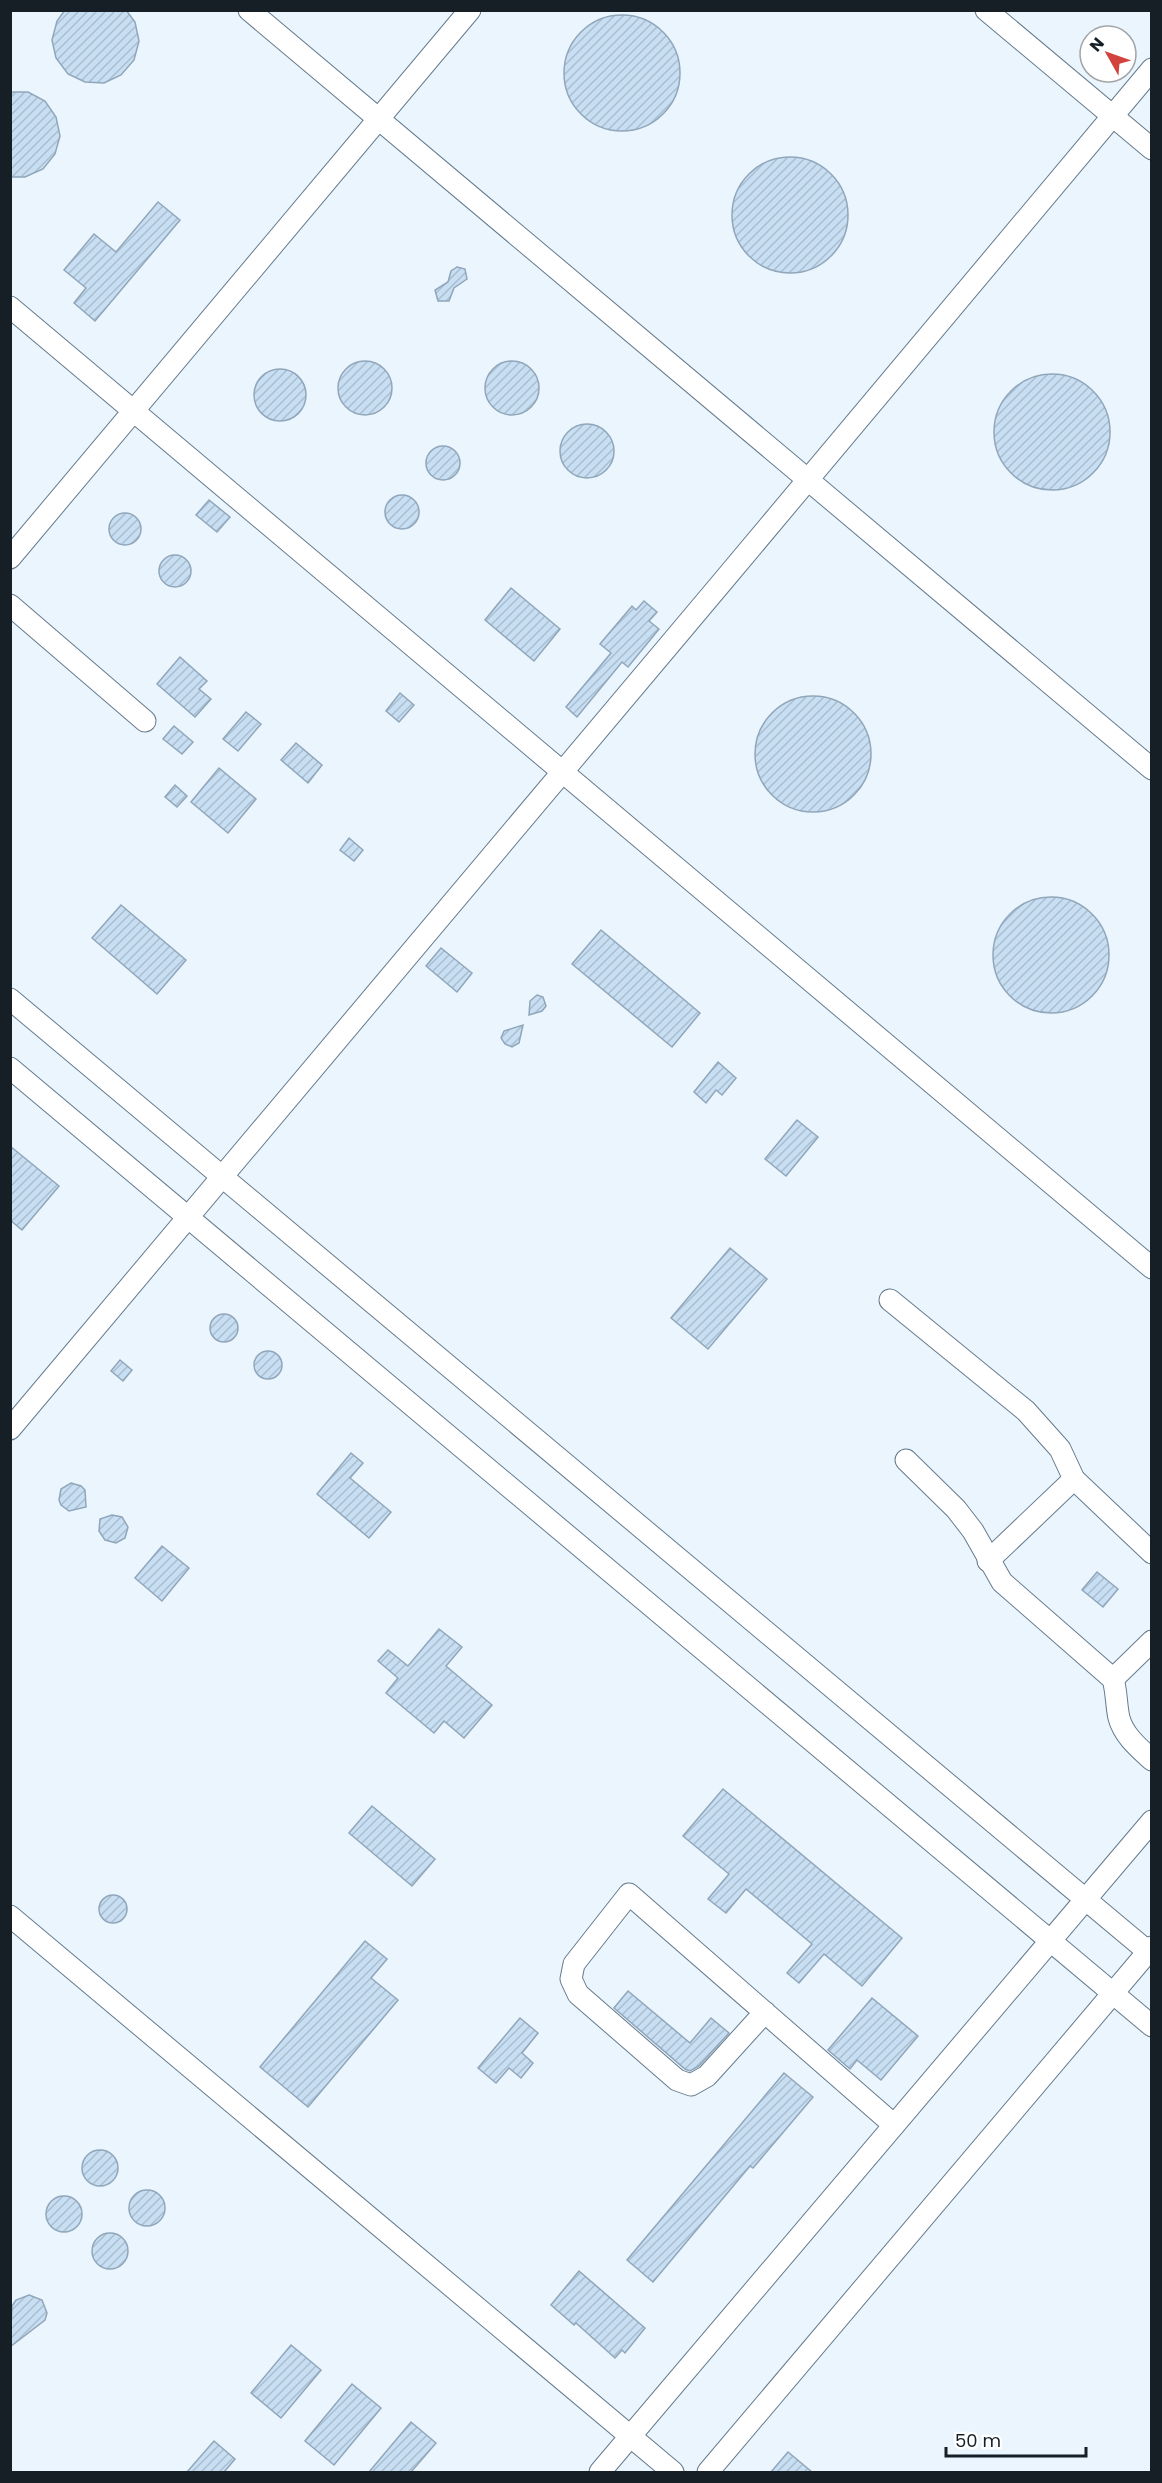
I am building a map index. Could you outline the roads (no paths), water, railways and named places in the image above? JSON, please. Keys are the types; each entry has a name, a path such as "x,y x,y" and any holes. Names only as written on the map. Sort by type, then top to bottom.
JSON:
{"lane":[{"path":"249,10 1152,769"},
{"path":"10,558 381,119 470,10"},
{"path":"986,10 1152,149"},
{"path":"10,1429 564,774 807,478 1152,69"},
{"path":"10,307 1152,1268"},
{"path":"10,605 145,721"},
{"path":"10,999 1086,1900 1150,1951 708,2472"},
{"path":"10,1068 1152,2026"},
{"path":"890,1300 1026,1411 1060,1449 1074,1479 1152,1553"},
{"path":"906,1460 956,1509 973,1531 988,1562 1002,1582 1113,1680 1118,1696 1119,1718 1128,1738 1152,1760"},
{"path":"988,1562 1074,1479"},
{"path":"1113,1680 1152,1641"},
{"path":"600,2472 1152,1821"},
{"path":"765,2012 707,2076 691,2085 678,2080 578,1994 571,1979 574,1964 630,1894 765,2012 894,2125"},
{"path":"10,1916 673,2472"}]}
